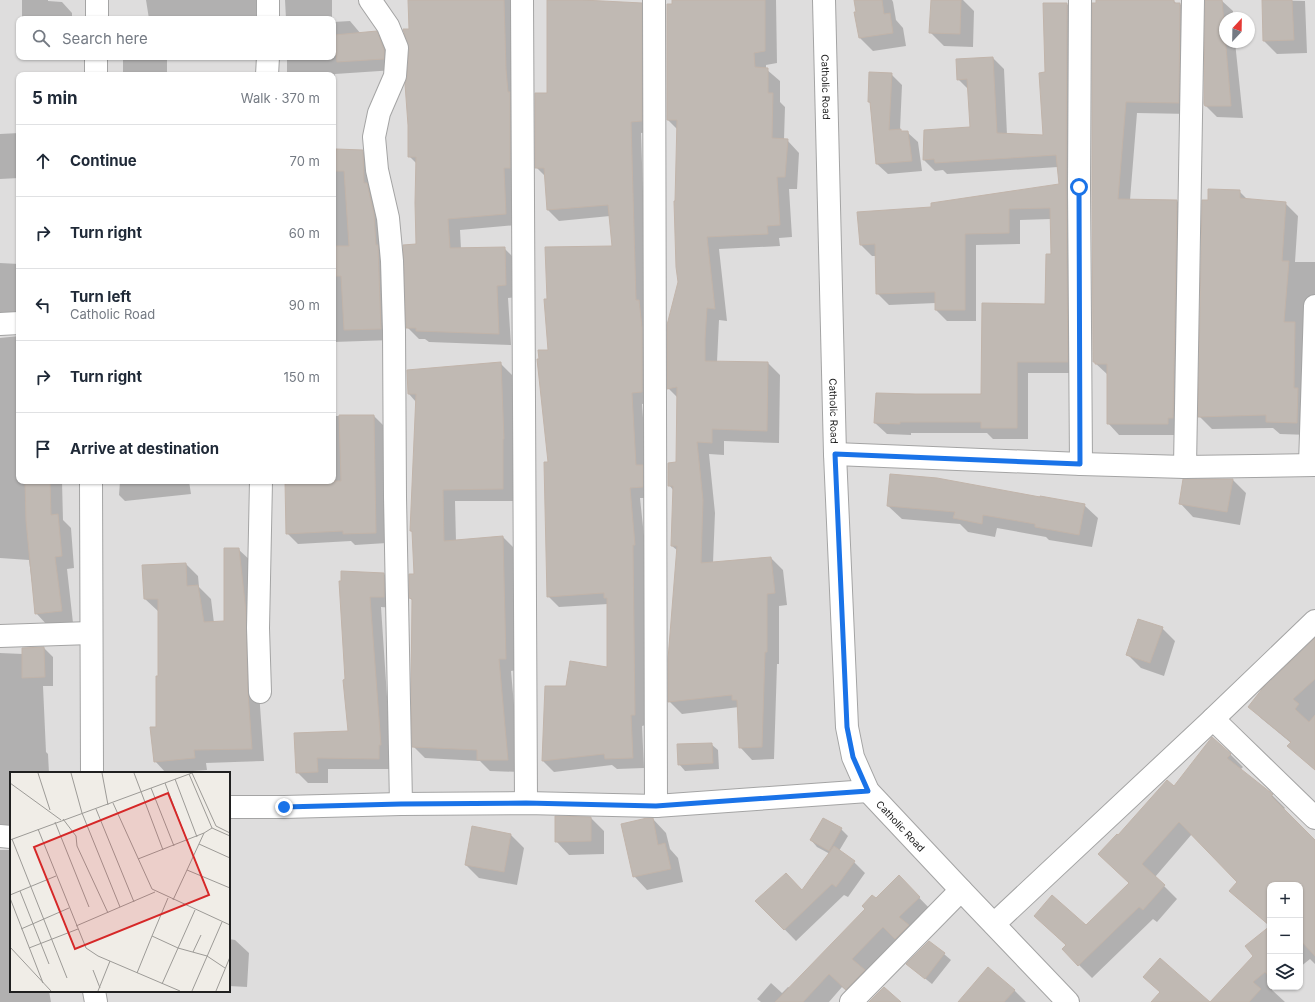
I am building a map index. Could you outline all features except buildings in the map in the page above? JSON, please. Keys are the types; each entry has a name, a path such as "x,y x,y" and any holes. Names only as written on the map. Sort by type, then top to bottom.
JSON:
{"street":[{"path":"97,0 97,16"},
{"path":"268,0 268,16"},
{"path":"370,0 388,26 397,48 395,76 379,113 374,137 377,170 388,218 392,261 401,804"},
{"path":"522,0 526,803"},
{"path":"654,0 656,806"},
{"name":"Catholic Road","path":"824,0 835,454 847,727 853,757 868,791 1068,1002"},
{"path":"1080,0 1080,464"},
{"path":"1185,467 1193,0"},
{"path":"96,60 96,72"},
{"path":"267,72 268,60"},
{"path":"835,454 1185,467 1313,465 1315,306"},
{"path":"0,324 16,323"},
{"path":"91,484 92,772"},
{"path":"260,692 258,628 261,484"},
{"path":"994,924 1315,621"},
{"path":"0,636 91,633"},
{"path":"1212,718 1315,818"},
{"path":"230,807 526,803 656,806 868,791"},
{"path":"0,836 10,837"},
{"path":"851,1002 961,890"},
{"path":"94,992 96,1002"}],"shaded area":[{"path":"0,0 1315,0 1315,1002 0,1002"}],"route":[{"path":"284,807 526,803 656,806 868,791 853,757 847,727 835,454 1080,464 1079,187"}]}
